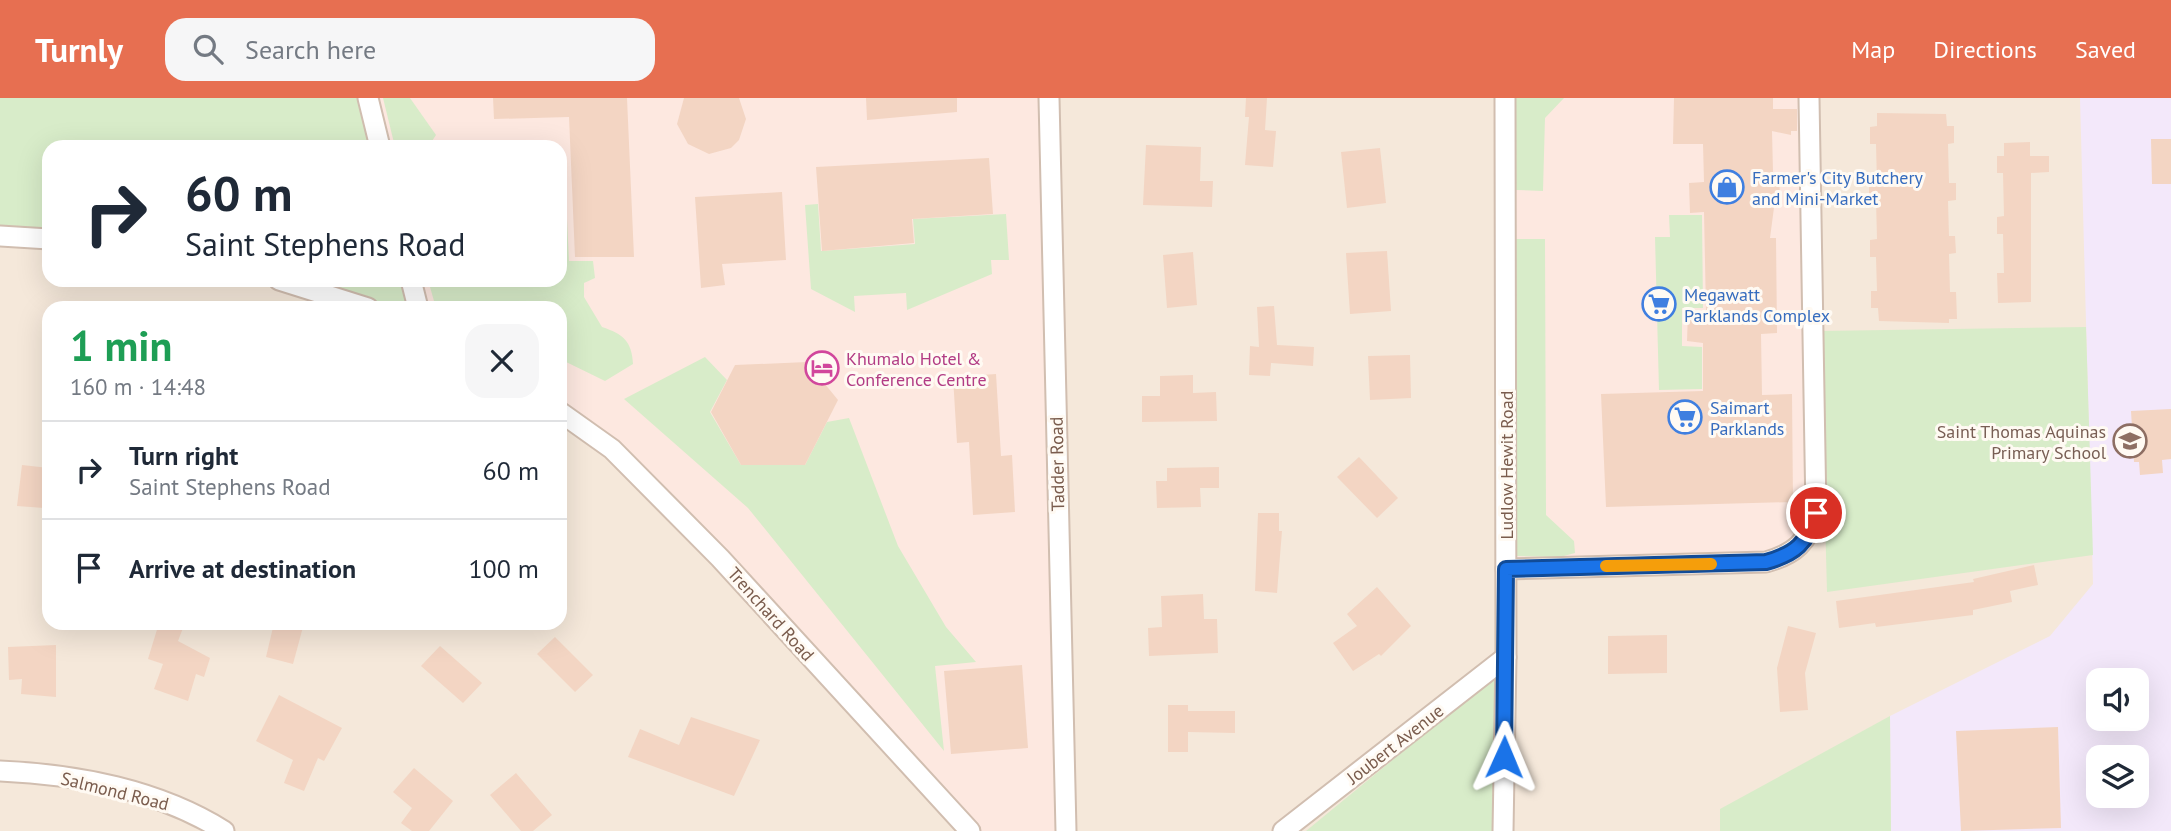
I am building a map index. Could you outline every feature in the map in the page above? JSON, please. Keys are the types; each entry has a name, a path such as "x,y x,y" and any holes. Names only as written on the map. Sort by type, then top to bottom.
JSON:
{"street":[{"path":"368,98 378,140"},
{"name":"Tadder Road","path":"1049,98 1066,831"},
{"name":"Ludlow Hewit Road","path":"1503,831 1506,657 1506,98"},
{"path":"1506,569 1766,562 1798,549 1810,533 1816,513 1809,98"},
{"path":"0,236 42,239"},
{"path":"301,287 346,301"},
{"name":"Trenchard Road","path":"567,417 612,449 720,558 970,831"},
{"name":"Joubert Avenue","path":"1283,831 1506,657"},
{"name":"Salmond Road","path":"0,771 41,773 94,782 166,802 224,831"}],"shaded area":[{"path":"0,98 2171,98 2171,831 0,831"},
{"path":"371,98 1043,98 1060,831 978,831 567,413 567,301 419,301 416,287 567,287 567,140 381,140"},
{"name":"Megawatt Parklands Complex","path":"1511,98 1805,98 1809,510 1805,530 1778,552 1511,564"},
{"name":"Saint Thomas Aquinas Primary School","path":"2080,98 2171,98 2171,831 1891,831 1890,716 2050,636 2093,584"}],"green space":[{"path":"0,98 359,98 369,140 42,140 42,235 0,233"},
{"path":"383,98 410,98 436,135 433,140 393,140"},
{"path":"1515,98 1564,98 1545,118 1543,191 1516,190"},
{"path":"818,204 821,251 915,244 913,219 1006,214 1009,260 991,260 992,274 907,310 906,293 854,296 855,312 811,289 805,205"},
{"path":"1669,215 1702,215 1703,308 1682,308 1682,346 1702,347 1702,389 1659,390 1655,237 1670,237"},
{"path":"567,219 569,261 593,261 595,278 584,283 584,297 602,327 616,332 628,344 633,364 605,381 567,362 567,301 434,301 430,287 567,287"},
{"path":"1515,239 1545,239 1546,515 1574,541 1575,553 1560,557 1516,556"},
{"path":"314,287 405,287 408,301 357,301"},
{"path":"2086,327 2093,555 1827,592 1820,331"},
{"path":"705,357 727,380 710,412 741,465 805,465 827,422 849,418 898,546 946,627 976,662 935,666 944,751 748,508 624,399"},
{"path":"1501,671 1495,831 1306,831"},
{"path":"1890,716 1891,831 1720,831 1720,809"}],"building":[{"path":"493,98 627,98 634,257 575,257 569,117 494,119"},
{"path":"684,98 739,98 746,119 739,140 731,148 709,154 688,144 677,124"},
{"path":"866,98 957,98 957,112 867,120"},
{"path":"1246,98 1267,98 1265,130 1276,131 1273,167 1245,165 1249,117 1245,117"},
{"path":"1674,98 1773,98 1773,109 1797,109 1797,131 1791,131 1791,135 1772,131 1773,172 1779,172 1780,199 1775,200 1770,238 1776,238 1777,333 1761,334 1762,395 1792,394 1793,502 1606,507 1601,394 1703,391 1703,343 1687,341 1688,312 1706,311 1704,212 1690,213 1689,183 1704,182 1703,144 1673,144"},
{"path":"1877,113 1946,114 1947,126 1954,126 1954,143 1948,144 1949,183 1956,183 1956,200 1948,201 1949,236 1955,236 1956,253 1949,254 1950,292 1956,292 1957,319 1949,319 1949,323 1879,321 1878,308 1871,308 1871,291 1877,291 1876,257 1870,257 1870,240 1877,239 1876,200 1869,200 1869,183 1877,183 1876,144 1870,144 1870,127 1877,126"},
{"path":"2151,139 2171,139 2171,184 2152,184"},
{"path":"2030,142 2030,156 2049,156 2049,172 2031,173 2031,302 1998,303 1997,273 2004,273 2003,234 1997,234 1997,217 2004,216 2003,173 1997,173 1997,156 2004,156 2004,143"},
{"path":"1146,145 1201,147 1200,181 1213,181 1212,207 1143,205"},
{"path":"1380,148 1386,203 1347,208 1341,152"},
{"path":"989,158 993,214 912,219 914,243 822,251 816,167"},
{"path":"782,192 786,260 722,264 725,285 701,288 695,197"},
{"path":"1387,251 1391,311 1350,314 1346,253"},
{"path":"1193,252 1197,305 1167,308 1163,255"},
{"path":"1274,306 1277,345 1314,347 1313,366 1271,363 1270,376 1249,375 1250,346 1259,347 1257,307"},
{"path":"1410,355 1411,398 1370,400 1368,356"},
{"path":"807,362 838,400 805,465 741,465 711,412 735,365"},
{"path":"996,374 1001,456 1012,455 1015,512 973,515 969,442 957,443 953,377"},
{"path":"1193,375 1193,393 1216,392 1217,421 1142,422 1142,396 1160,396 1160,376"},
{"path":"2171,409 2171,459 2162,460 2163,473 2140,475 2139,462 2134,462 2131,411"},
{"path":"1359,457 1398,498 1377,518 1337,477"},
{"path":"22,465 42,467 42,508 17,506"},
{"path":"1219,467 1219,488 1200,488 1201,507 1157,508 1156,481 1167,481 1167,468"},
{"path":"1258,513 1279,513 1279,531 1282,531 1277,593 1255,591"},
{"path":"2034,565 2038,585 2010,591 2012,602 1973,610 1973,615 1876,627 1875,623 1839,628 1836,601 1974,582 1973,579"},
{"path":"1377,587 1411,626 1381,656 1379,654 1353,671 1333,643 1357,626 1347,614"},
{"path":"1203,594 1204,619 1217,619 1218,653 1149,656 1148,628 1162,627 1161,596"},
{"path":"1788,626 1816,633 1805,673 1808,710 1780,712 1777,668"},
{"path":"157,630 182,630 178,641 210,658 204,677 196,674 188,701 154,689 163,664 148,659"},
{"path":"272,630 302,630 293,664 266,657"},
{"path":"1667,635 1667,673 1608,674 1608,636"},
{"path":"555,637 593,675 575,692 537,654"},
{"path":"56,645 56,697 21,694 22,679 9,680 8,647"},
{"path":"440,646 482,683 463,703 421,666"},
{"path":"1022,665 1028,748 951,754 944,671"},
{"path":"279,695 342,728 324,761 318,758 304,791 284,783 293,760 256,741"},
{"path":"1168,705 1188,705 1188,711 1235,711 1235,733 1188,732 1188,752 1168,752"},
{"path":"691,717 760,740 734,796 628,757 640,729 679,745"},
{"path":"2058,727 2061,828 1961,831 1956,731"},
{"path":"414,768 453,801 429,831 412,831 401,823 412,808 393,792"},
{"path":"516,773 552,815 533,831 521,831 490,795"}],"slow traffic":[{"path":"1606,566 1711,564"}],"place":[{"name":"Farmer's City Butchery and Mini-Market","path":"1727,187"},
{"name":"Megawatt Parklands Complex","path":"1659,304"},
{"name":"Khumalo Hotel & Conference Centre","path":"822,368"},
{"name":"Saimart Parklands","path":"1685,417"},
{"name":"Saint Thomas Aquinas Primary School","path":"2130,441"}],"route":[{"path":"1504,757 1506,569 1766,562 1787,556 1798,549 1810,533 1816,513"}]}
